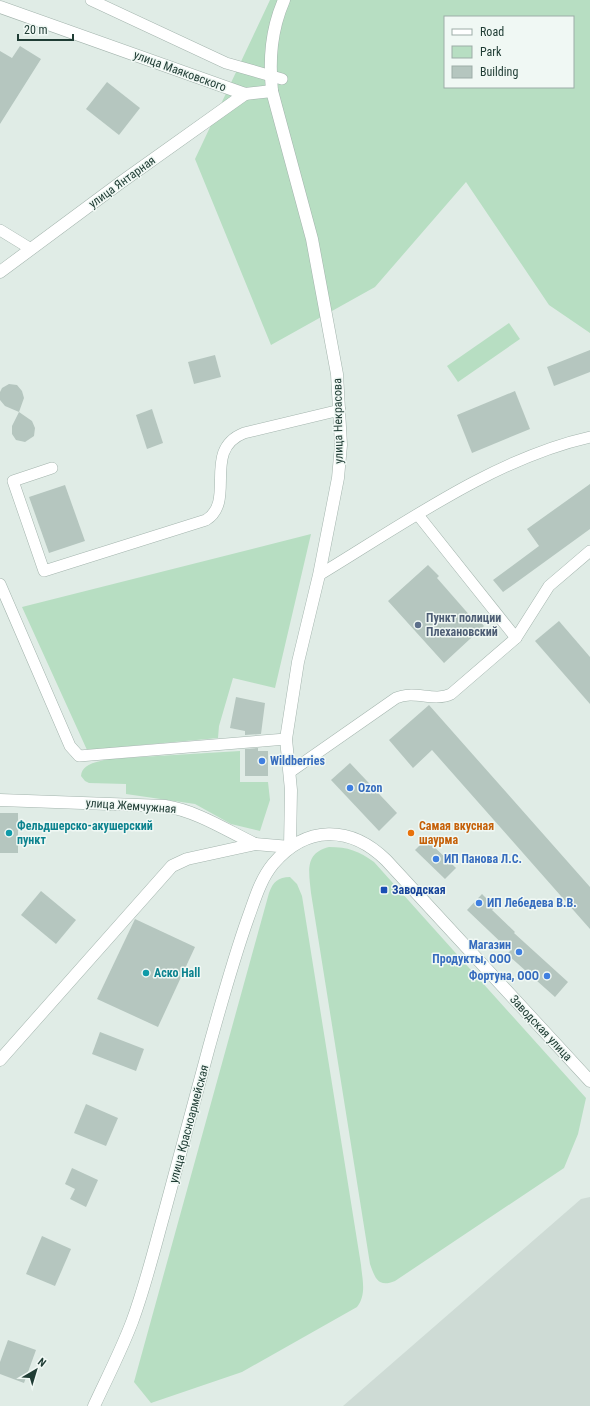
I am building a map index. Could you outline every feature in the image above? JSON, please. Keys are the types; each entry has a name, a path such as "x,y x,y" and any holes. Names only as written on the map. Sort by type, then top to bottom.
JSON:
{"street":[{"name":"улица Некрасова","path":"284,0 271,43 270,76 272,91 312,239 337,374 341,445 338,478 319,575 298,662 286,739 290,772 290,847"},
{"name":"улица Маяковского","path":"0,7 245,94 272,91"},
{"name":"улица Янтарная","path":"0,272 245,94"},
{"name":"улица Жемчужная","path":"0,800 165,806 177,808 202,818 255,844"},
{"name":"Заводская улица","path":"290,847 326,833 334,833 362,840 376,850 590,1081"},
{"path":"0,1060 166,871 179,862 187,859 255,844 290,847"},
{"name":"улица Красноармейская","path":"94,1406 132,1322 149,1270 224,991 242,935 262,879 273,864 290,847"}],"lane":[{"path":"91,0 226,63 282,79"},
{"path":"0,230 31,249"},
{"path":"52,468 13,481 44,571 206,520 214,514 218,504 222,456 232,440 244,433 340,410"},
{"path":"319,575 418,515 514,462 539,452 590,437"},
{"path":"418,515 516,638"},
{"path":"290,772 396,698 407,695 443,696 450,694 516,638 549,586 590,551"},
{"path":"0,584 70,746 79,756 286,739"}],"shaded area":[{"path":"590,1197 590,1406 343,1406 581,1199"}],"green space":[{"path":"270,0 590,0 590,333 549,305 466,182 375,287 271,345 195,159"},
{"path":"509,323 520,339 458,382 447,366"},
{"path":"311,534 275,688 233,678 219,726 218,738 87,750 22,607"},
{"path":"240,751 240,782 268,782 270,800 260,831 231,824 195,804 126,794 126,784 89,783 81,776 84,768 87,766 95,762 108,759"},
{"path":"329,847 353,850 374,862 586,1098 578,1134 564,1168 395,1281 389,1283 378,1280 370,1264 311,893 309,878 310,864 315,854"},
{"path":"290,877 297,884 302,896 361,1265 363,1286 362,1297 357,1307 242,1372 151,1403 134,1382 269,893 276,881 282,878"}],"building":[{"path":"20,46 41,59 0,124 0,51 12,58"},
{"path":"107,82 140,108 119,135 86,109"},
{"path":"590,350 590,372 554,386 547,367"},
{"path":"215,355 221,377 194,384 188,362"},
{"path":"9,384 17,385 22,391 24,398 19,412 5,406 0,400 0,392 2,388"},
{"path":"515,391 530,429 472,453 457,415"},
{"path":"152,409 163,443 147,449 136,415"},
{"path":"19,412 32,421 35,428 34,436 25,442 16,440 12,434 12,426"},
{"path":"590,484 590,529 503,592 493,580 539,546 527,529"},
{"path":"65,485 85,541 49,553 29,497"},
{"path":"428,565 439,576 437,578 472,618 475,616 484,626 444,663 388,601"},
{"path":"559,621 590,657 590,704 535,641"},
{"path":"236,697 265,703 261,734 245,735 245,731 230,728"},
{"path":"429,705 590,887 590,929 432,750 413,768 389,740"},
{"path":"258,748 258,751 268,751 268,776 245,776 245,749"},
{"path":"350,763 397,813 379,831 331,780"},
{"name":"Фельдшерско-акушерский пункт","path":"0,813 18,813 18,853 0,853"},
{"name":"ИП Панова Л.С.","path":"426,839 456,868 445,879 415,850"},
{"path":"41,891 76,920 56,944 21,915"},
{"path":"482,894 495,907 492,910 515,932 514,933 568,982 555,997 507,954 510,951 467,910"},
{"name":"Аско Hall","path":"135,919 195,947 158,1027 97,999"},
{"path":"100,1032 144,1049 136,1071 92,1054"},
{"path":"86,1104 118,1118 106,1146 74,1133"},
{"path":"72,1168 98,1180 86,1207 70,1199 75,1189 65,1184"},
{"path":"42,1236 71,1249 55,1286 26,1274"},
{"path":"8,1340 36,1350 24,1383 0,1374 0,1362"}],"place":[{"name":"Пункт полиции Плехановский","path":"418,625"},
{"name":"Wildberries","path":"262,761"},
{"name":"Ozon","path":"350,788"},
{"name":"Фельдшерско-акушерский пункт","path":"9,833"},
{"name":"Самая вкусная шаурма","path":"411,833"},
{"name":"ИП Панова Л.С.","path":"436,859"},
{"name":"Заводская","path":"384,890"},
{"name":"ИП Лебедева В.В.","path":"479,903"},
{"name":"Магазин Продукты, ООО","path":"519,952"},
{"name":"Аско Hall","path":"146,973"},
{"name":"Фортуна, ООО","path":"547,976"}]}
